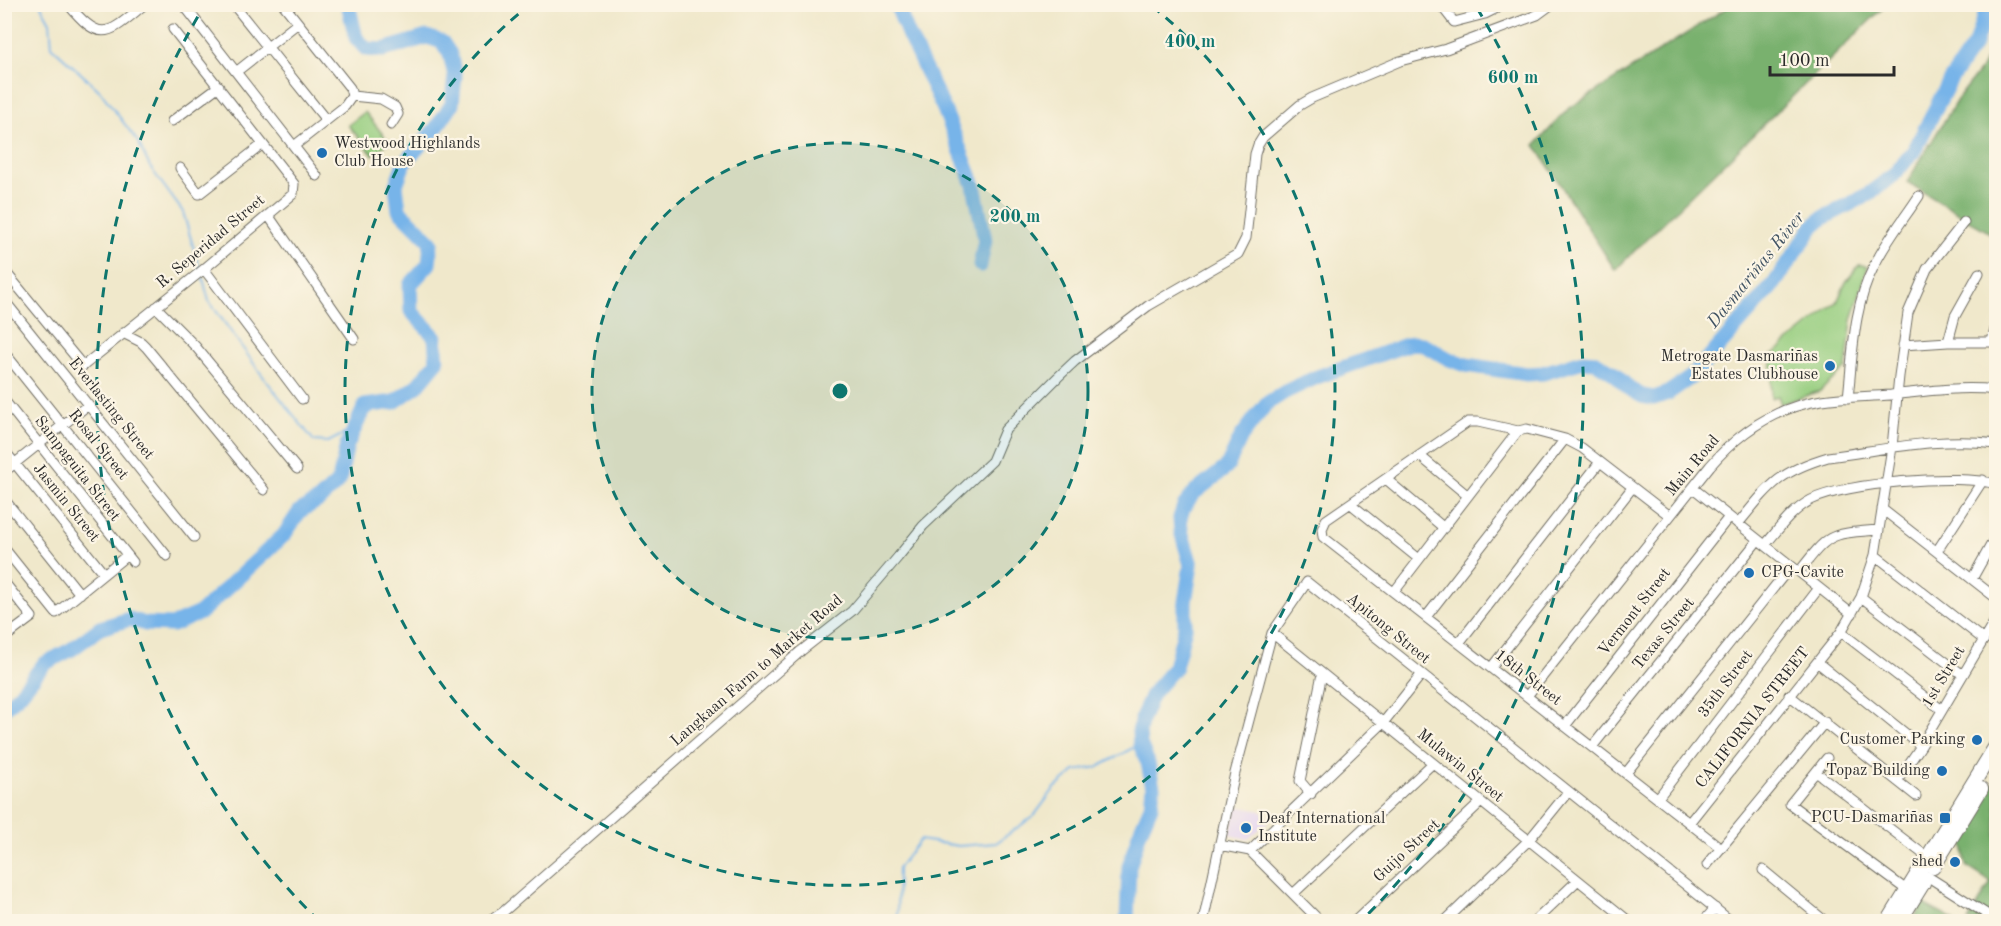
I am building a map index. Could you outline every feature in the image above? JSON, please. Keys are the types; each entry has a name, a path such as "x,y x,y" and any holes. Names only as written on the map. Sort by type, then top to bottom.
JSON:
{"main road":[{"path":"1932,860 1996,746"},
{"path":"1888,921 1911,893 1996,764"},
{"path":"1899,921 1911,893"}],"street":[{"path":"68,4 83,23 100,32 114,29 132,8 145,4"},
{"path":"183,4 317,176"},
{"path":"233,4 326,120"},
{"path":"284,4 350,88 352,96 349,102 294,146"},
{"path":"1440,4 1454,22 1485,14 1505,4"},
{"path":"1477,4 1485,14"},
{"name":"Langkaan Farm to Market Road","path":"488,921 502,912 801,651 842,621 922,526 992,461 1005,430 1075,361 1159,298 1238,254 1246,238 1255,154 1263,137 1270,130 1312,98 1400,61 1446,49 1538,15 1552,4"},
{"path":"236,72 298,23"},
{"name":"R. Seperidad Street","path":"4,270 80,365 85,365 293,194 294,184 173,29"},
{"path":"172,121 219,86"},
{"path":"352,96 388,101 395,106 398,114 391,124"},
{"path":"180,168 199,194 263,144"},
{"path":"1848,398 1854,332 1867,280 1881,253 1919,196"},
{"path":"268,215 354,339"},
{"path":"1963,675 1861,597 1875,555 1887,484 1908,313 1936,255 1964,222"},
{"path":"204,269 302,399"},
{"path":"1948,342 1955,316 1979,273"},
{"name":"Everlasting Street","path":"4,300 194,537"},
{"path":"156,307 196,346 297,469"},
{"path":"1903,345 1994,342 1996,326"},
{"path":"123,333 146,347 264,490"},
{"name":"Rosal Street","path":"4,352 167,556"},
{"name":"Main Road","path":"1527,696 1724,451 1759,422 1773,414 1806,403 1967,388 1996,390"},
{"name":"Sampaguita Street","path":"4,400 130,559 104,574"},
{"path":"4,472 88,405"},
{"path":"1419,559 1351,504 1468,422 1518,431 1527,429 1565,439 1582,448 1670,516"},
{"path":"1394,592 1518,431"},
{"path":"1426,617 1565,439"},
{"path":"1738,524 1769,486 1797,467 1828,457 1892,447 1964,441 1996,444"},
{"name":"Jasmin Street","path":"4,450 104,574"},
{"path":"1420,456 1468,496"},
{"path":"1459,643 1600,462"},
{"path":"1386,480 1444,528"},
{"name":"Texas Street","path":"1592,747 1762,542 1810,501 1846,489 1887,484 1939,480 1983,480 1996,484"},
{"path":"1937,551 1983,480"},
{"path":"1491,668 1632,488"},
{"path":"1693,488 1852,614"},
{"path":"4,498 80,594"},
{"name":"18th Street","path":"1351,504 1326,520 1322,529 1323,537 1721,848"},
{"path":"1882,509 1996,598"},
{"name":"Vermont Street","path":"1565,726 1729,517"},
{"path":"1626,773 1795,569 1821,543 1842,533 1879,530"},
{"path":"1972,579 1996,536"},
{"path":"4,548 56,614 104,574"},
{"path":"1875,555 1984,640"},
{"name":"Apitong Street","path":"1203,921 1235,773 1272,633 1307,582 1732,921"},
{"path":"4,638 32,617 6,586"},
{"name":"35th Street","path":"1658,798 1819,588"},
{"name":"CALIFORNIA STREET","path":"1689,823 1841,632 1861,597"},
{"name":"1st Street","path":"1897,781 1921,746 1996,619"},
{"path":"1841,632 1942,710"},
{"name":"Mulawin Street","path":"1272,633 1627,921"},
{"path":"1817,662 1921,746"},
{"path":"1311,794 1300,781 1322,674"},
{"path":"1250,851 1383,723 1421,675"},
{"path":"1790,695 1916,796"},
{"path":"1707,865 1825,722"},
{"path":"1827,758 1790,804 1911,893"},
{"path":"1293,894 1433,763"},
{"path":"1816,772 1932,860"},
{"path":"1444,921 1529,840 1568,792"},
{"name":"Guijo Street","path":"1354,921 1481,802"},
{"path":"1219,845 1250,851 1321,921"},
{"path":"1763,870 1826,921"},
{"path":"1923,874 1996,920"},
{"path":"1534,921 1578,880"},
{"path":"1703,921 1715,908"}],"shaded area":[{"name":"Deaf International Institute","path":"1236,806 1261,811 1269,821 1248,839 1230,835"}],"green space":[{"path":"1731,5 1886,5 1615,270 1535,145 1568,109"},
{"path":"1996,38 1996,237 1907,182 1957,100 1980,70"},
{"path":"365,112 389,142 373,155 348,125"},
{"path":"1859,265 1868,266 1852,320 1846,368 1820,391 1781,404 1778,396 1771,398 1772,355 1837,302 1846,282"},
{"path":"1996,779 1996,921 1968,921 1991,882 1966,866 1962,836"},
{"path":"1924,904 1955,921 1912,921"}],"waterway":[{"path":"40,4 50,22 52,47 100,91 138,142 150,167 183,212 200,270"},
{"path":"4,708 19,695 44,664 72,649 100,628 130,619 145,624 172,625 200,613 284,535 300,511 319,500 339,481 347,445 365,406 394,402 417,386 437,362 435,337 411,311 410,285 429,264 431,242 399,210 396,185 404,163 436,128 452,104 455,76 450,54 442,42 427,37 383,50 366,49 356,38 348,4"},
{"path":"896,4 944,109 974,185 985,240 980,265"},
{"name":"Dasmariñas River","path":"1127,922 1129,867 1151,806 1153,787 1148,763 1140,744 1139,732 1152,694 1175,667 1185,628 1185,602 1191,565 1181,531 1180,518 1184,506 1194,493 1227,467 1241,437 1266,404 1317,377 1412,343 1422,344 1449,359 1466,365 1527,374 1543,373 1583,361 1596,362 1642,396 1654,398 1668,393 1694,375 1774,284 1814,225 1867,195 1893,176 1914,151 1950,80 1975,44 1988,4"},
{"path":"202,275 209,301 262,375 314,441 328,442 354,429"},
{"path":"897,922 898,868 920,840 959,846 996,843 1034,816 1054,789 1075,771 1098,767 1140,744"}],"place":[{"name":"Westwood Highlands Club House","path":"322,153"},
{"name":"Metrogate Dasmariñas Estates Clubhouse","path":"1830,366"},
{"name":"CPG-Cavite","path":"1749,573"},
{"name":"Customer Parking","path":"1977,740"},
{"name":"Topaz Building","path":"1942,771"},
{"name":"PCU-Dasmariñas","path":"1945,818"},
{"name":"Deaf International Institute","path":"1246,828"},
{"name":"shed","path":"1955,862"}]}
